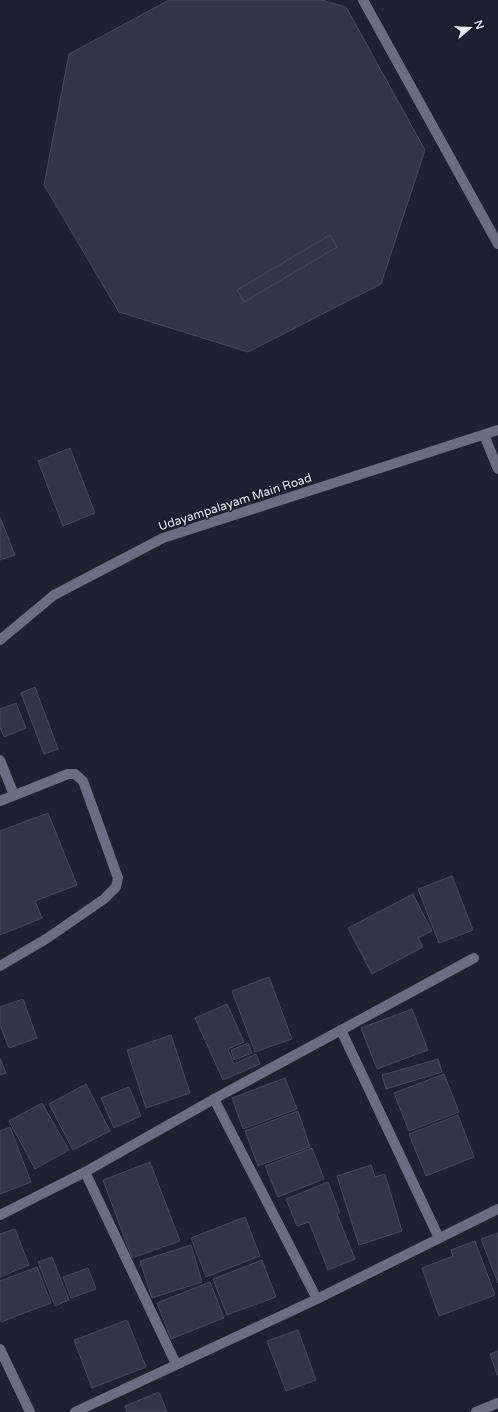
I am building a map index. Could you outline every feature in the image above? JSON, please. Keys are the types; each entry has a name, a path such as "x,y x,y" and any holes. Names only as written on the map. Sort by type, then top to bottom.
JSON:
{"street":[{"path":"363,0 498,244"},
{"name":"Udayampalayam Main Road","path":"0,640 54,595 163,538 498,430"},
{"path":"484,435 498,469"},
{"path":"0,760 14,795"},
{"path":"0,800 68,774 76,774 83,781 118,878 116,887 104,899 46,939 0,966"},
{"path":"0,1215 85,1172 214,1099 474,958"},
{"path":"341,1030 439,1238"},
{"path":"214,1099 317,1299"},
{"path":"85,1172 176,1364"},
{"path":"74,1412 317,1299 498,1209"},
{"path":"0,1349 30,1412"},
{"path":"476,1412 498,1403"}],"building":[{"path":"169,0 322,0 346,7 425,150 381,284 248,352 119,312 44,185 69,54"},
{"path":"330,235 337,247 244,302 237,290"},
{"path":"70,448 95,513 63,526 38,461"},
{"path":"0,517 15,555 0,560"},
{"path":"35,687 58,749 44,754 21,693"},
{"path":"16,703 26,728 4,737 0,727 0,709"},
{"path":"48,813 77,885 35,901 42,918 0,935 0,831"},
{"path":"452,876 473,930 439,943 418,889"},
{"path":"413,894 432,931 418,938 423,947 372,974 348,928"},
{"path":"269,977 292,1039 255,1052 232,991"},
{"path":"23,999 37,1038 9,1048 0,1025 0,1007"},
{"path":"227,1004 244,1042 228,1049 234,1064 256,1054 260,1064 223,1080 195,1018"},
{"path":"412,1009 428,1050 377,1069 361,1028"},
{"path":"171,1035 190,1093 146,1108 127,1050"},
{"path":"248,1043 252,1053 234,1060 231,1050"},
{"path":"0,1058 6,1073 0,1075"},
{"path":"438,1059 442,1072 386,1089 382,1075"},
{"path":"444,1074 459,1112 409,1131 394,1093"},
{"path":"285,1078 297,1109 243,1129 232,1098"},
{"path":"86,1084 110,1131 73,1150 49,1104"},
{"path":"129,1087 141,1116 114,1128 101,1098"},
{"path":"42,1103 69,1150 35,1169 9,1121"},
{"path":"298,1111 310,1147 258,1166 245,1131"},
{"path":"458,1115 474,1157 426,1176 409,1134"},
{"path":"10,1127 31,1182 0,1194 0,1131"},
{"path":"312,1148 324,1179 278,1197 265,1166"},
{"path":"150,1162 180,1241 132,1258 103,1180"},
{"path":"371,1165 375,1177 385,1174 402,1231 359,1245 337,1176"},
{"path":"328,1182 340,1213 337,1214 355,1259 328,1270 309,1222 297,1226 286,1199"},
{"path":"245,1217 260,1256 206,1277 191,1238"},
{"path":"15,1229 29,1265 0,1277 0,1234"},
{"path":"498,1233 498,1283 481,1239"},
{"path":"475,1241 495,1295 439,1316 422,1268 453,1256 451,1250"},
{"path":"191,1245 202,1282 152,1298 140,1261"},
{"path":"52,1257 69,1300 55,1306 38,1262"},
{"path":"262,1260 276,1297 227,1315 213,1279"},
{"path":"37,1267 51,1303 1,1322 0,1281"},
{"path":"88,1268 96,1289 71,1298 63,1277"},
{"path":"210,1282 224,1318 171,1339 157,1303"},
{"path":"127,1320 146,1367 92,1388 74,1340"},
{"path":"298,1330 316,1380 286,1391 267,1341"},
{"path":"498,1351 498,1375 497,1375 490,1354"},
{"path":"159,1392 167,1412 127,1412 125,1406"}]}
